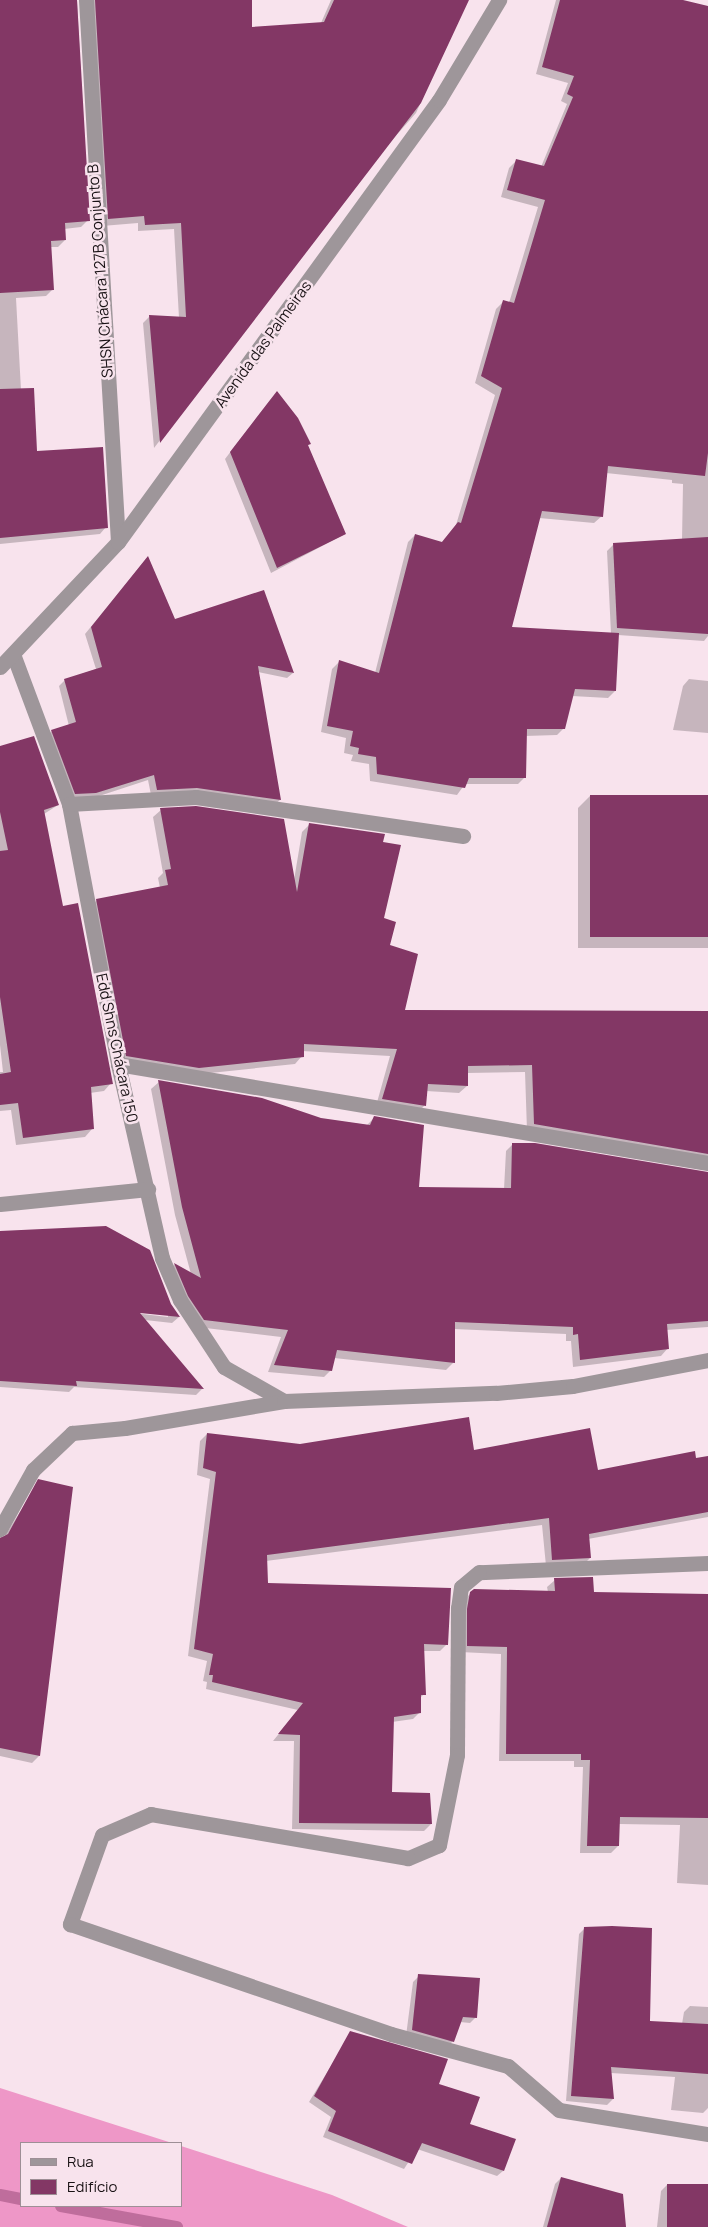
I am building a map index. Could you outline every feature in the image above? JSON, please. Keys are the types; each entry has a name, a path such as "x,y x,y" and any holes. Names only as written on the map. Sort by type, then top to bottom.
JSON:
{"street":[{"name":"SHSN Chácara 127B Conjunto B","path":"86,0 118,542"},
{"name":"Avenida das Palmeiras","path":"0,667 118,542 439,100 499,0"},
{"name":"Edd Shns Chácara 150","path":"13,654 69,804 118,1064 162,1258 185,1307 224,1367 284,1401"},
{"path":"69,804 196,797 463,836"},
{"path":"118,1064 708,1163"},
{"path":"0,1204 148,1190"},
{"path":"0,1529 33,1470 72,1433 125,1428 284,1401 496,1393 573,1386 708,1360"},
{"path":"708,1563 479,1572 461,1587 458,1608 456,1755 439,1845 408,1858 152,1814 102,1835 70,1924 391,2034 508,2066 559,2110 708,2134"}],"shaded area":[{"path":"0,2088 169,2142 20,2142 20,2207 182,2207 182,2146 332,2195 408,2227 0,2227"}],"building":[{"path":"0,0 77,0 90,221 65,223 66,240 51,241 54,290 0,293"},
{"path":"95,0 252,0 252,27 324,22 334,0 469,0 421,103 160,443 149,315 186,317 181,223 145,225 144,216 108,219"},
{"path":"560,0 683,0 708,6 708,453 705,476 608,466 603,517 542,511 512,627 619,633 616,691 575,689 565,729 527,729 526,778 469,778 465,788 377,774 376,757 358,754 359,748 350,746 353,731 327,726 339,660 379,673 415,534 442,542 458,522 461,523 502,388 481,376 503,300 514,303 545,200 507,190 516,159 544,166 573,97 567,94 574,76 542,67"},
{"path":"34,388 37,451 103,447 108,528 0,538 0,389"},
{"path":"277,391 298,418 311,444 308,445 346,534 277,568 230,452"},
{"path":"708,537 708,634 617,628 613,543"},
{"path":"148,556 175,619 264,590 294,673 258,666 281,800 197,788 157,790 154,775 96,793 75,794 51,730 76,722 64,679 102,667 91,627"},
{"path":"34,736 59,805 44,810 63,906 78,903 113,1084 91,1087 94,1129 23,1138 18,1103 0,1105 0,1074 11,1072 0,997 0,851 8,850 0,812 0,746"},
{"path":"590,795 708,795 708,937 590,937"},
{"path":"196,806 284,819 297,892 309,823 385,834 383,842 401,845 384,918 396,922 390,945 418,954 405,1010 708,1011 708,1154 534,1124 532,1065 468,1066 468,1086 428,1084 426,1106 382,1099 397,1049 304,1044 304,1057 199,1068 126,1056 96,899 168,885 165,870 171,869 160,808"},
{"path":"158,1080 262,1098 321,1118 370,1125 374,1116 424,1125 419,1187 511,1188 512,1143 535,1143 708,1172 708,1321 667,1324 669,1349 580,1360 578,1334 573,1335 573,1327 455,1322 455,1363 337,1350 332,1371 274,1365 288,1330 204,1320 188,1296 174,1263 201,1278 182,1207"},
{"path":"106,1226 150,1250 171,1304 180,1317 140,1313 204,1389 76,1381 77,1386 0,1381 0,1231"},
{"path":"469,1417 474,1450 590,1428 598,1470 695,1451 696,1458 708,1456 708,1512 589,1534 591,1558 552,1560 549,1518 267,1555 268,1583 451,1588 448,1645 424,1644 426,1695 421,1695 421,1713 394,1717 392,1792 430,1793 432,1824 299,1823 300,1735 278,1734 303,1703 212,1682 213,1675 209,1675 213,1654 194,1649 216,1472 203,1468 207,1433 300,1444"},
{"path":"38,1479 73,1487 40,1756 0,1748 0,1538 8,1534"},
{"path":"593,1577 594,1592 708,1594 708,1818 620,1817 619,1846 587,1846 590,1760 581,1760 581,1754 506,1754 507,1647 467,1646 467,1609 470,1592 474,1589 555,1591 554,1578"},
{"path":"584,1927 652,1928 650,2021 708,2024 708,2074 611,2067 614,2099 571,2096"},
{"path":"418,1974 480,1978 477,2018 463,2017 454,2042 412,2030"},
{"path":"350,2031 448,2059 439,2084 480,2097 470,2124 516,2139 504,2171 422,2143 412,2164 328,2131 336,2111 314,2096"},
{"path":"561,2177 623,2194 626,2227 547,2227"},
{"path":"667,2184 708,2184 708,2227 667,2227"}],"waterway":[{"path":"0,2195 20,2199"},
{"path":"67,2207 177,2227"}]}
